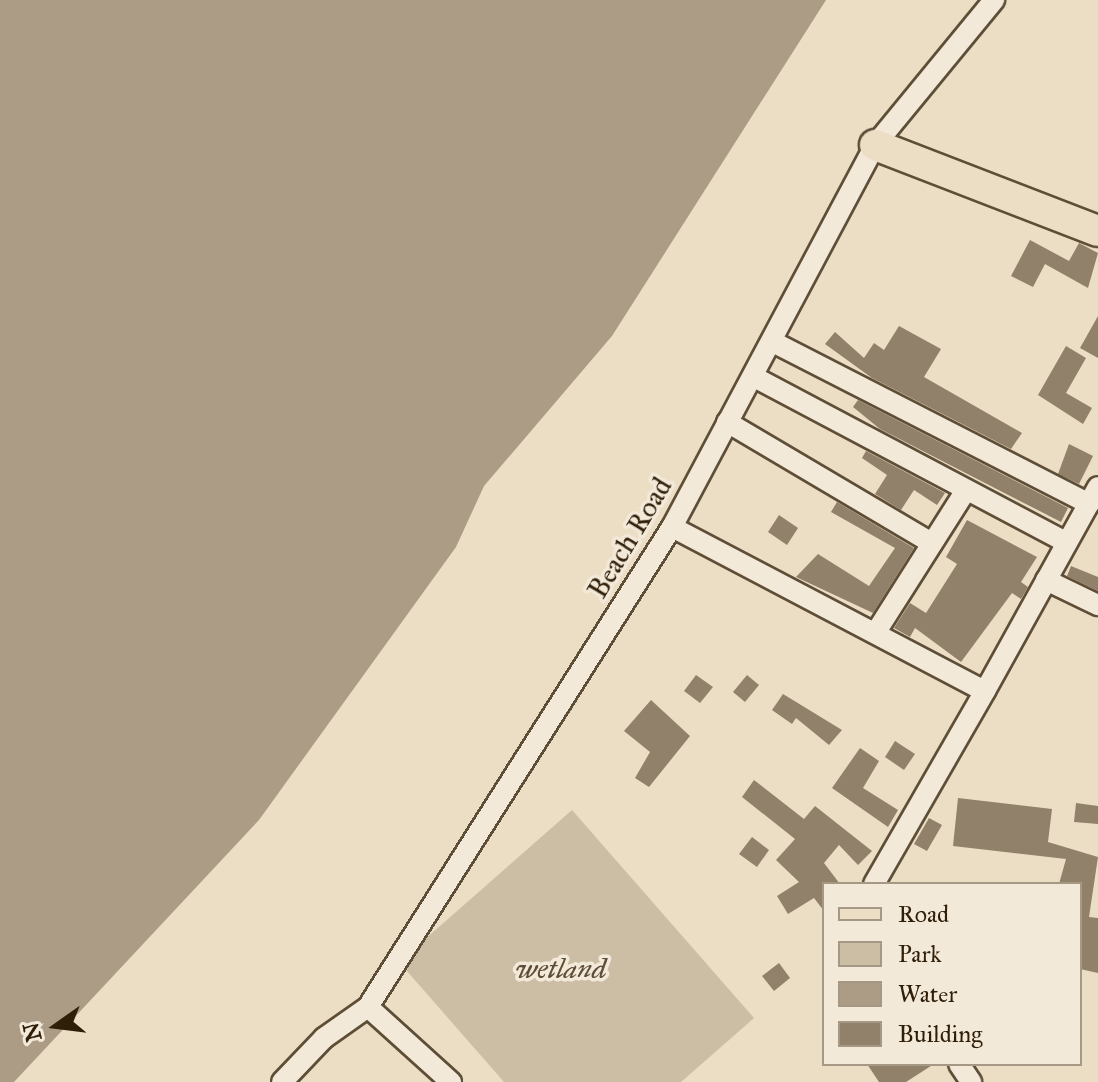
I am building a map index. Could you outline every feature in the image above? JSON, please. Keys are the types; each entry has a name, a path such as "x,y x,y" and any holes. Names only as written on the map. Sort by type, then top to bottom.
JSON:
{"main road":[{"path":"875,145 1098,231"}],"street":[{"name":"Beach Road","path":"282,1082 333,1030 368,1007 672,527 727,422 775,343 798,282 875,145 994,0"},
{"path":"775,343 1094,496 875,882"},
{"path":"756,378 1066,542"},
{"path":"727,422 932,543"},
{"path":"876,632 966,490"},
{"path":"672,527 985,691"},
{"path":"1046,580 1098,605"},
{"path":"368,1007 451,1082"}],"green space":[{"name":"wetland","path":"572,810 754,1018 681,1082 504,1082 399,962"}],"water":[{"path":"0,0 826,0 612,336 484,486 456,547 259,820 14,1082 0,1082"}],"building":[{"path":"1030,240 1069,261 1079,243 1098,253 1088,288 1045,264 1033,287 1011,276"},
{"path":"1098,316 1098,358 1080,348"},
{"path":"899,326 941,349 924,377 1022,433 1011,449 872,378 825,344 835,332 864,358 874,343 884,350"},
{"path":"1066,346 1086,358 1066,393 1092,408 1083,424 1038,395"},
{"path":"858,400 1068,508 1061,522 880,429 853,407"},
{"path":"1069,444 1093,456 1079,484 1058,474"},
{"path":"866,451 945,493 937,505 914,490 901,510 875,494 887,475 862,458"},
{"path":"837,502 914,548 873,613 796,577 818,554 869,586 895,548 831,512"},
{"path":"779,515 798,528 787,545 768,532"},
{"path":"967,520 1037,557 1021,582 1028,587 1021,599 1012,593 961,662 915,628 910,637 894,628 910,603 926,613 957,564 946,557"},
{"path":"1071,566 1098,577 1098,591 1067,576"},
{"path":"696,675 713,687 700,703 684,691"},
{"path":"747,675 759,685 745,702 733,692"},
{"path":"783,694 842,730 829,745 796,718 792,724 772,710"},
{"path":"651,700 690,736 649,787 635,778 650,752 624,731"},
{"path":"895,741 915,754 904,770 885,757"},
{"path":"860,748 879,761 863,788 898,810 888,827 832,788"},
{"path":"754,780 804,819 815,806 872,851 858,865 839,845 824,863 838,882 822,882 822,908 814,898 788,914 777,896 799,882 776,860 795,839 742,797"},
{"path":"958,798 1052,809 1048,842 1098,857 1089,917 1098,918 1098,973 1082,969 1082,882 1060,882 1066,859 953,846"},
{"path":"1076,803 1098,806 1098,824 1074,822"},
{"path":"929,818 942,825 927,851 914,844"},
{"path":"752,837 769,850 757,867 739,854"},
{"path":"779,963 790,978 774,991 762,976"},
{"path":"868,1066 931,1066 906,1082 879,1082"}]}
